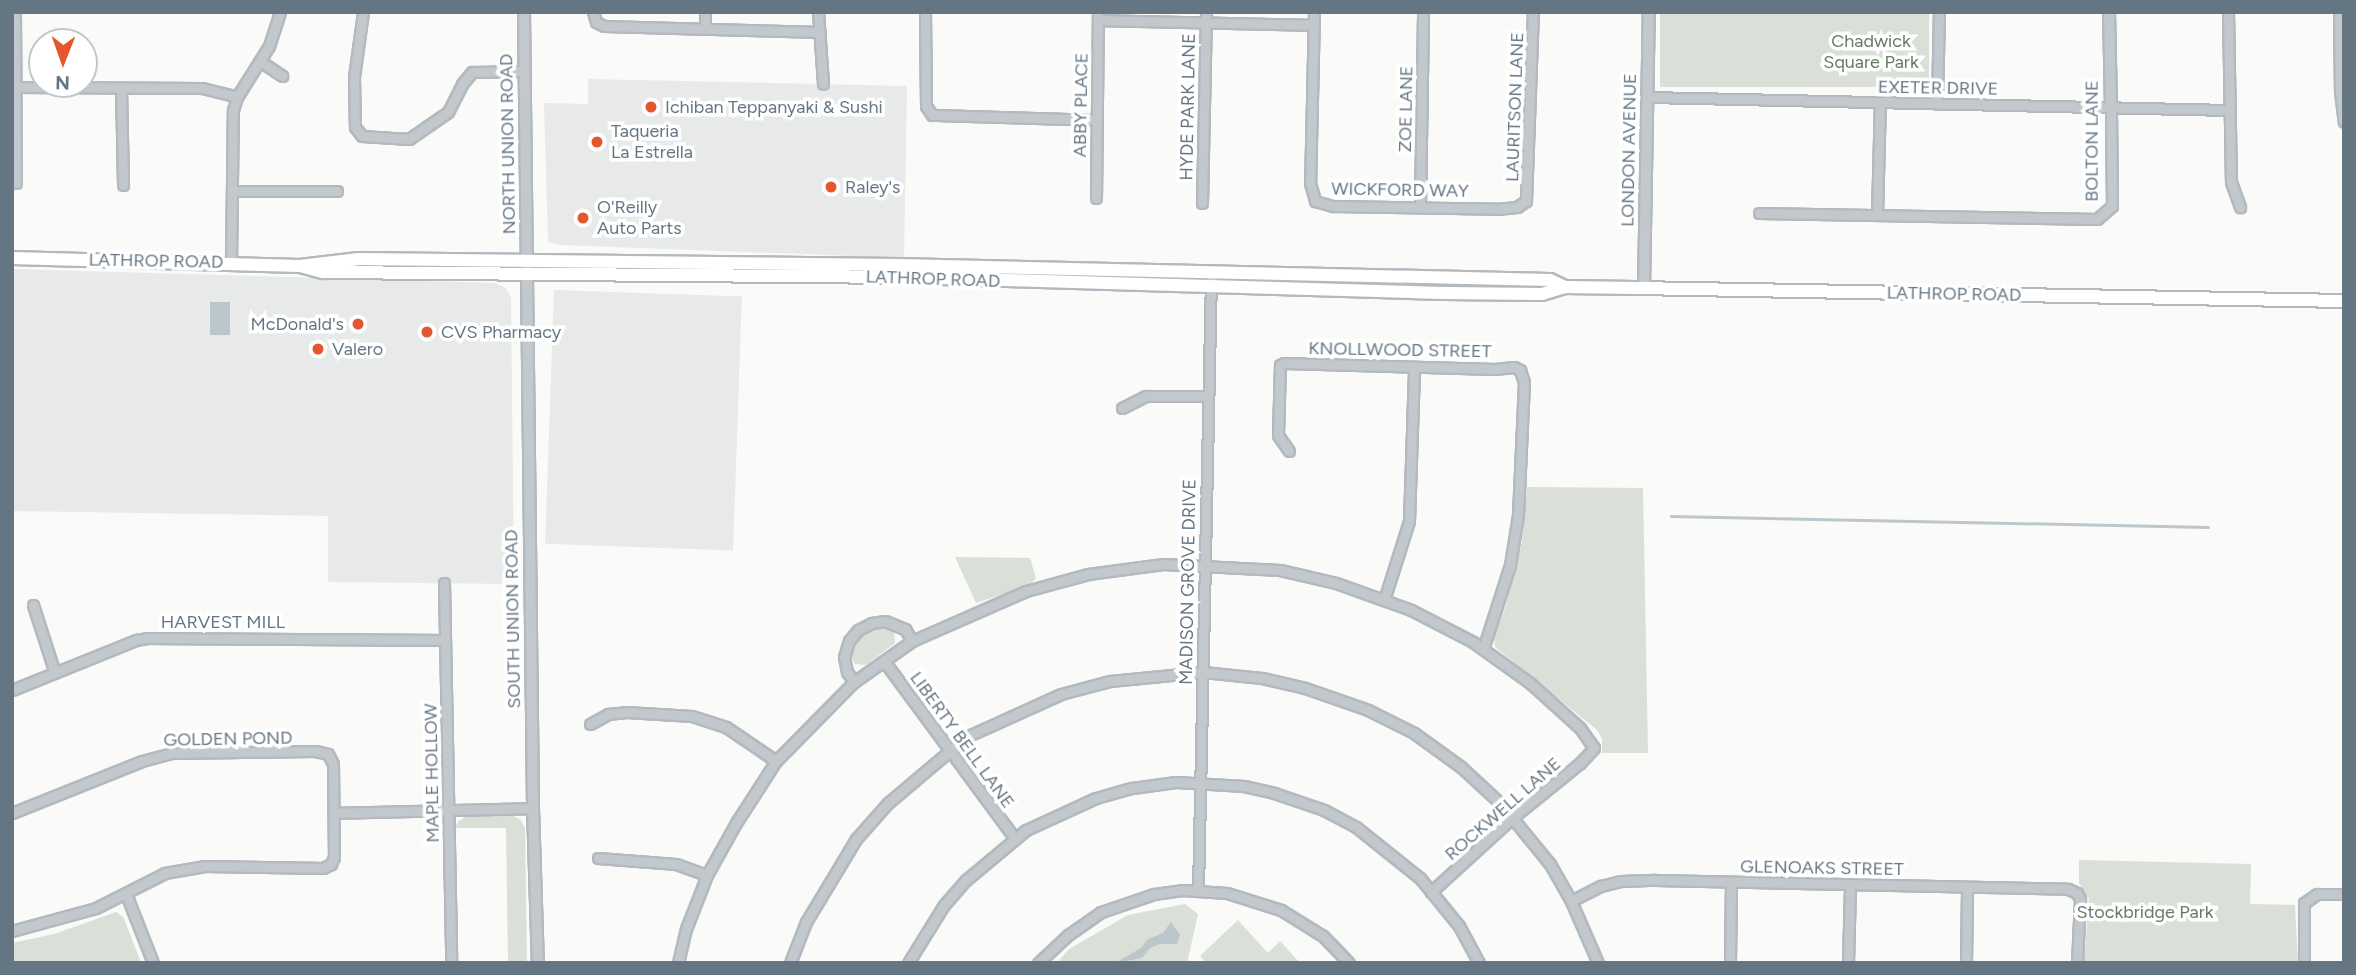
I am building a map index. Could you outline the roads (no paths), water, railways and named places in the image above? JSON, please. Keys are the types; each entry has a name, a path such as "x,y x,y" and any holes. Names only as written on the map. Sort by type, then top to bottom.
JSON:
{"main road":[{"name":"LATHROP ROAD","path":"12,258 300,266 359,259 527,260 898,271 1210,288 1542,294 1565,287 2344,301"},
{"name":"LATHROP ROAD","path":"300,266 323,272 527,275 898,271 1211,273 1550,281 1565,287"}],"street":[{"path":"15,12 18,86 16,183"},
{"path":"231,262 231,138 237,97 270,46 280,12"},
{"path":"363,12 354,77 355,127 362,136 409,139 448,113 462,84 472,72 525,71"},
{"name":"NORTH UNION ROAD","path":"524,12 527,275"},
{"path":"593,12 596,22 604,26 820,32"},
{"path":"705,12 705,27"},
{"path":"818,12 823,84"},
{"path":"925,12 926,106 932,115 1097,120"},
{"name":"HYDE PARK LANE","path":"1202,203 1206,12"},
{"path":"1098,16 1206,23 1313,25 1314,12"},
{"name":"ZOE LANE","path":"1419,206 1423,12"},
{"name":"LAURITSON LANE","path":"1485,208 1510,209 1526,201 1533,12"},
{"name":"LONDON AVENUE","path":"1644,288 1649,12"},
{"path":"1937,104 1938,12"},
{"name":"BOLTON LANE","path":"1877,214 2097,219 2110,210 2113,196 2109,12"},
{"path":"2228,12 2231,182 2240,207"},
{"path":"2339,12 2344,122"},
{"name":"ABBY PLACE","path":"1096,198 1098,16"},
{"name":"WICKFORD WAY","path":"1313,25 1310,183 1315,201 1333,206 1485,208"},
{"path":"260,61 282,76"},
{"path":"18,86 202,88 237,97"},
{"path":"121,88 124,184"},
{"name":"EXETER DRIVE","path":"1648,97 2228,110"},
{"path":"1759,213 1877,214 1880,103"},
{"path":"233,191 337,191"},
{"name":"MADISON GROVE DRIVE","path":"1198,891 1211,273"},
{"name":"SOUTH UNION ROAD","path":"527,275 533,808 538,963"},
{"name":"KNOLLWOOD STREET","path":"1289,451 1278,435 1280,365 1289,362 1414,368 1514,366 1520,370 1524,382 1518,515 1510,565 1483,649"},
{"path":"1384,600 1409,522 1414,368"},
{"path":"1122,408 1146,396 1207,396"},
{"path":"678,963 686,929 707,875 776,761 854,682 912,641 1026,591 1088,574 1163,564 1280,570 1336,583 1411,610 1483,649"},
{"name":"MAPLE HOLLOW","path":"444,583 451,963"},
{"path":"33,605 55,673"},
{"path":"854,682 847,673 844,657 849,641 858,631 873,622 885,621 905,629 912,641"},
{"name":"HARVEST MILL","path":"12,690 136,640 165,636 444,640"},
{"name":"ROCKWELL LANE","path":"1431,892 1594,748 1580,728 1530,683 1483,649"},
{"name":"LIBERTY BELL LANE","path":"884,661 1015,839"},
{"path":"790,963 806,922 856,839 888,803 966,737 1009,715 1061,694 1110,681 1203,672 1262,678 1305,688 1367,710 1414,733 1461,767 1512,818 1550,864 1571,901 1598,963"},
{"path":"590,724 608,714 617,713 692,716 726,727 776,761"},
{"name":"GOLDEN POND","path":"12,813 142,761 171,753 299,754 316,751 328,754 333,764 334,813"},
{"path":"908,963 944,905 966,880 1015,839 1055,814 1132,788 1201,783 1244,786 1324,810 1356,827 1391,852 1431,892 1459,926 1479,963"},
{"path":"12,931 96,908 165,873 205,866 323,868 331,864 334,857 334,813 533,808"},
{"path":"598,858 676,864 707,875"},
{"name":"GLENOAKS STREET","path":"1571,901 1601,886 1621,881 2055,889 2077,893 2080,907 2077,963"},
{"path":"1730,963 1731,882"},
{"path":"1848,963 1850,884"},
{"path":"1966,963 1967,887"},
{"path":"1038,963 1068,934 1101,912 1154,894 1198,891 1227,893 1281,910 1323,936 1349,963"},
{"path":"126,894 153,963"},
{"path":"2304,963 2304,903 2308,897 2317,894 2344,894"}],"waterway":[{"path":"1671,516 2208,527"}],"place":[{"name":"Ichiban Teppanyaki & Sushi","path":"651,107"},
{"name":"Taqueria La Estrella","path":"597,142"},
{"name":"Raley's","path":"831,187"},
{"name":"O'Reilly Auto Parts","path":"583,218"},
{"name":"McDonald's","path":"358,324"},
{"name":"CVS Pharmacy","path":"427,332"},
{"name":"Valero","path":"318,349"}],"park label":[{"name":"Chadwick Square Park","path":"1871,52"},
{"name":"Stockbridge Park","path":"2145,912"}]}
